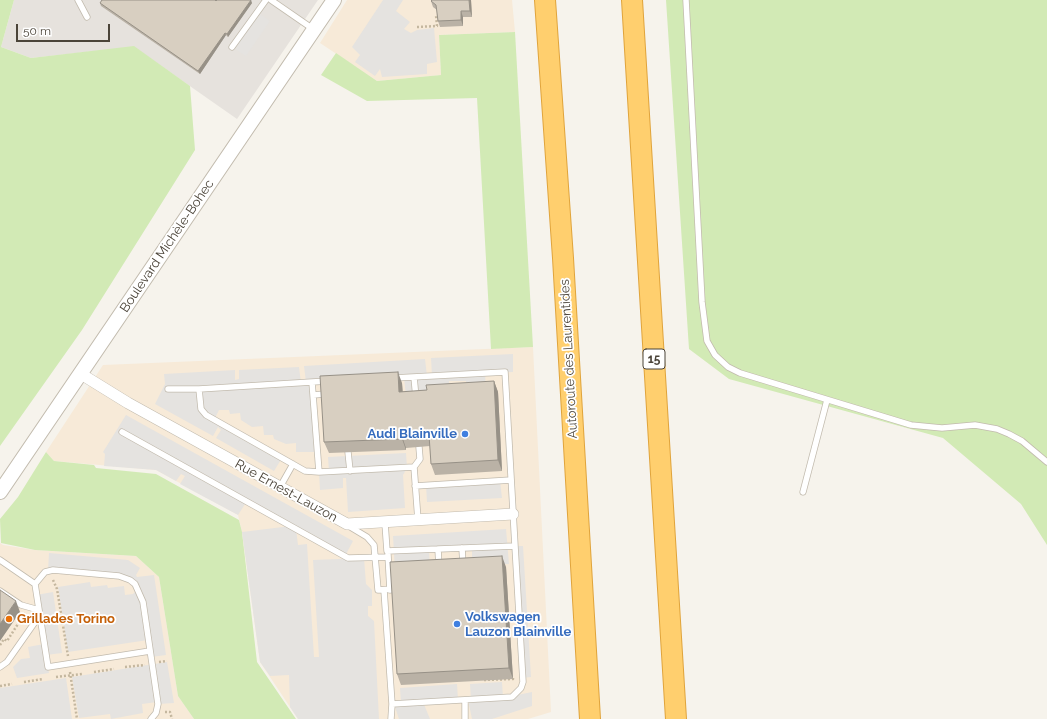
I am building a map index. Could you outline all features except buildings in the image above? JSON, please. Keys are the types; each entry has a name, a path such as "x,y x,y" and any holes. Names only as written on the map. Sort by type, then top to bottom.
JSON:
{"highway":[{"name":"Autoroute des Laurentides","path":"545,0 563,258 590,719"},
{"name":"15","path":"632,0 676,719"}],"street":[{"name":"Boulevard Michèle-Bohec","path":"0,492 334,0"},
{"name":"Rue Ernest-Lauzon","path":"81,374 128,403 340,521 351,524 385,523 513,514"}],"lane":[{"path":"78,0 87,17"},
{"path":"232,47 266,0"},
{"path":"270,0 314,29"},
{"path":"686,0 702,302 707,341 720,361 740,373 827,400 926,428 985,426 1009,434 1047,462"},
{"path":"386,378 505,372 523,682 521,688 507,698 392,704"},
{"path":"414,377 416,402"},
{"path":"168,389 199,389 332,381"},
{"path":"312,382 318,420 318,472"},
{"path":"199,389 201,409 206,415 309,473 414,467"},
{"path":"313,395 325,394"},
{"path":"803,492 827,400"},
{"path":"122,432 348,558 377,558 388,554 438,549 515,546"},
{"path":"418,520 414,467 420,459 419,447"},
{"path":"348,452 350,471"},
{"path":"280,487 293,464"},
{"path":"415,486 512,480"},
{"path":"340,521 371,540 374,545 387,590"},
{"path":"385,523 388,554 387,590 392,704 391,719"},
{"path":"462,548 464,570"},
{"path":"438,549 440,571"},
{"path":"0,560 35,584 48,667 150,651"},
{"path":"35,584 45,572 53,570 119,576 130,580 135,584 141,595 158,704 156,713 151,719"},
{"path":"0,590 21,605 39,610"},
{"path":"0,667 14,653 35,622 40,618"},
{"path":"465,700 465,719"},
{"path":"156,713 160,719"}],"path":[{"path":"417,27 437,26 436,15 439,15"},
{"path":"53,580 57,589 68,657"},
{"path":"0,645 4,639 7,641 25,614 23,610"},
{"path":"13,622 17,625"},
{"path":"7,630 12,633"},
{"path":"2,642 6,645"},
{"path":"159,662 167,661"},
{"path":"125,667 146,664"},
{"path":"94,672 114,669"},
{"path":"69,670 77,719"},
{"path":"483,680 513,679 512,671"},
{"path":"56,677 82,674"},
{"path":"24,682 43,679"},
{"path":"0,686 12,684"}],"shaded area":[{"path":"14,0 318,0 237,119 134,47 31,58 1,47"},
{"path":"347,0 512,0 515,32 439,35 441,75 377,81 320,43"},
{"path":"383,0 403,0 396,11 410,22 404,29 411,33 417,30 434,28 437,62 427,64 427,74 382,77 380,69 375,76 355,62 360,55 352,47"},
{"path":"257,12 270,21 246,56 232,47"},
{"path":"533,347 551,712 528,719 298,719 260,662 242,532 238,515 156,470 54,461 46,452 103,365"},
{"path":"513,354 513,372 485,373 486,390 466,391 466,381 449,381 449,392 406,396 404,378 312,382 317,452 296,452 296,443 286,444 274,439 273,435 264,435 263,426 252,427 241,420 240,413 230,414 229,410 219,410 214,420 282,458 274,471 216,438 221,430 218,427 213,436 155,404 165,384 164,374 235,370 235,380 239,379 239,370 299,367 301,383 306,382 304,366 425,359 427,376 432,376 431,358"},
{"path":"126,415 353,541 345,556 296,529 298,545 307,544 314,657 319,657 313,560 364,558 366,584 372,590 372,606 368,606 368,616 374,621 379,719 298,719 290,707 289,675 270,676 260,662 242,532 291,526 247,501 238,515 180,484 185,476 181,474 176,481 156,470 104,466 105,454 103,452"},
{"path":"406,453 407,468 403,475 405,508 348,512 346,478 343,478 343,488 320,490 319,472 329,472 328,457"},
{"path":"500,481 502,498 427,502 426,485"},
{"path":"506,529 509,564 472,566 472,548 429,550 430,568 395,571 393,536"},
{"path":"0,543 3,545 35,550 136,556 159,577 178,696 194,719 0,719"},
{"path":"515,546 523,546 531,677 522,678"},
{"path":"49,553 128,560 140,568 136,575 137,577 154,575 166,655 151,657 148,640 68,652 58,587 90,582 91,587 107,585 108,588 124,586 125,595 133,594 138,589 125,578 48,571"},
{"path":"53,592 62,653 46,655 49,673 17,678 13,667 21,659 30,658 28,647 44,644 36,595"},
{"path":"167,662 174,703 158,704 157,702 142,704 143,713 111,719 110,714 79,718 72,677"},
{"path":"66,678 72,719 0,719 0,688"},
{"path":"502,682 503,698 532,692 532,706 492,719 472,719 468,700 471,700 470,684"},
{"path":"457,684 458,700 423,702 430,719 399,719 394,704 401,703 400,688"}],"green space":[{"path":"0,0 14,0 1,47 31,58 134,46 190,86 195,150 82,330 0,446"},
{"path":"666,0 1047,0 1047,545 1021,504 943,438 729,379 689,349"},
{"path":"515,32 533,347 491,349 477,98 367,101 321,75 336,53 377,81 441,75 439,35"},
{"path":"46,452 54,461 94,465 96,468 156,474 239,520 242,532 257,662 296,719 194,719 178,696 159,577 136,556 35,550 1,543 0,519 18,497"}],"place":[{"name":"Audi Blainville","path":"465,434"},
{"name":"Grillades Torino","path":"9,619"},
{"name":"Volkswagen Lauzon Blainville","path":"457,624"}]}
